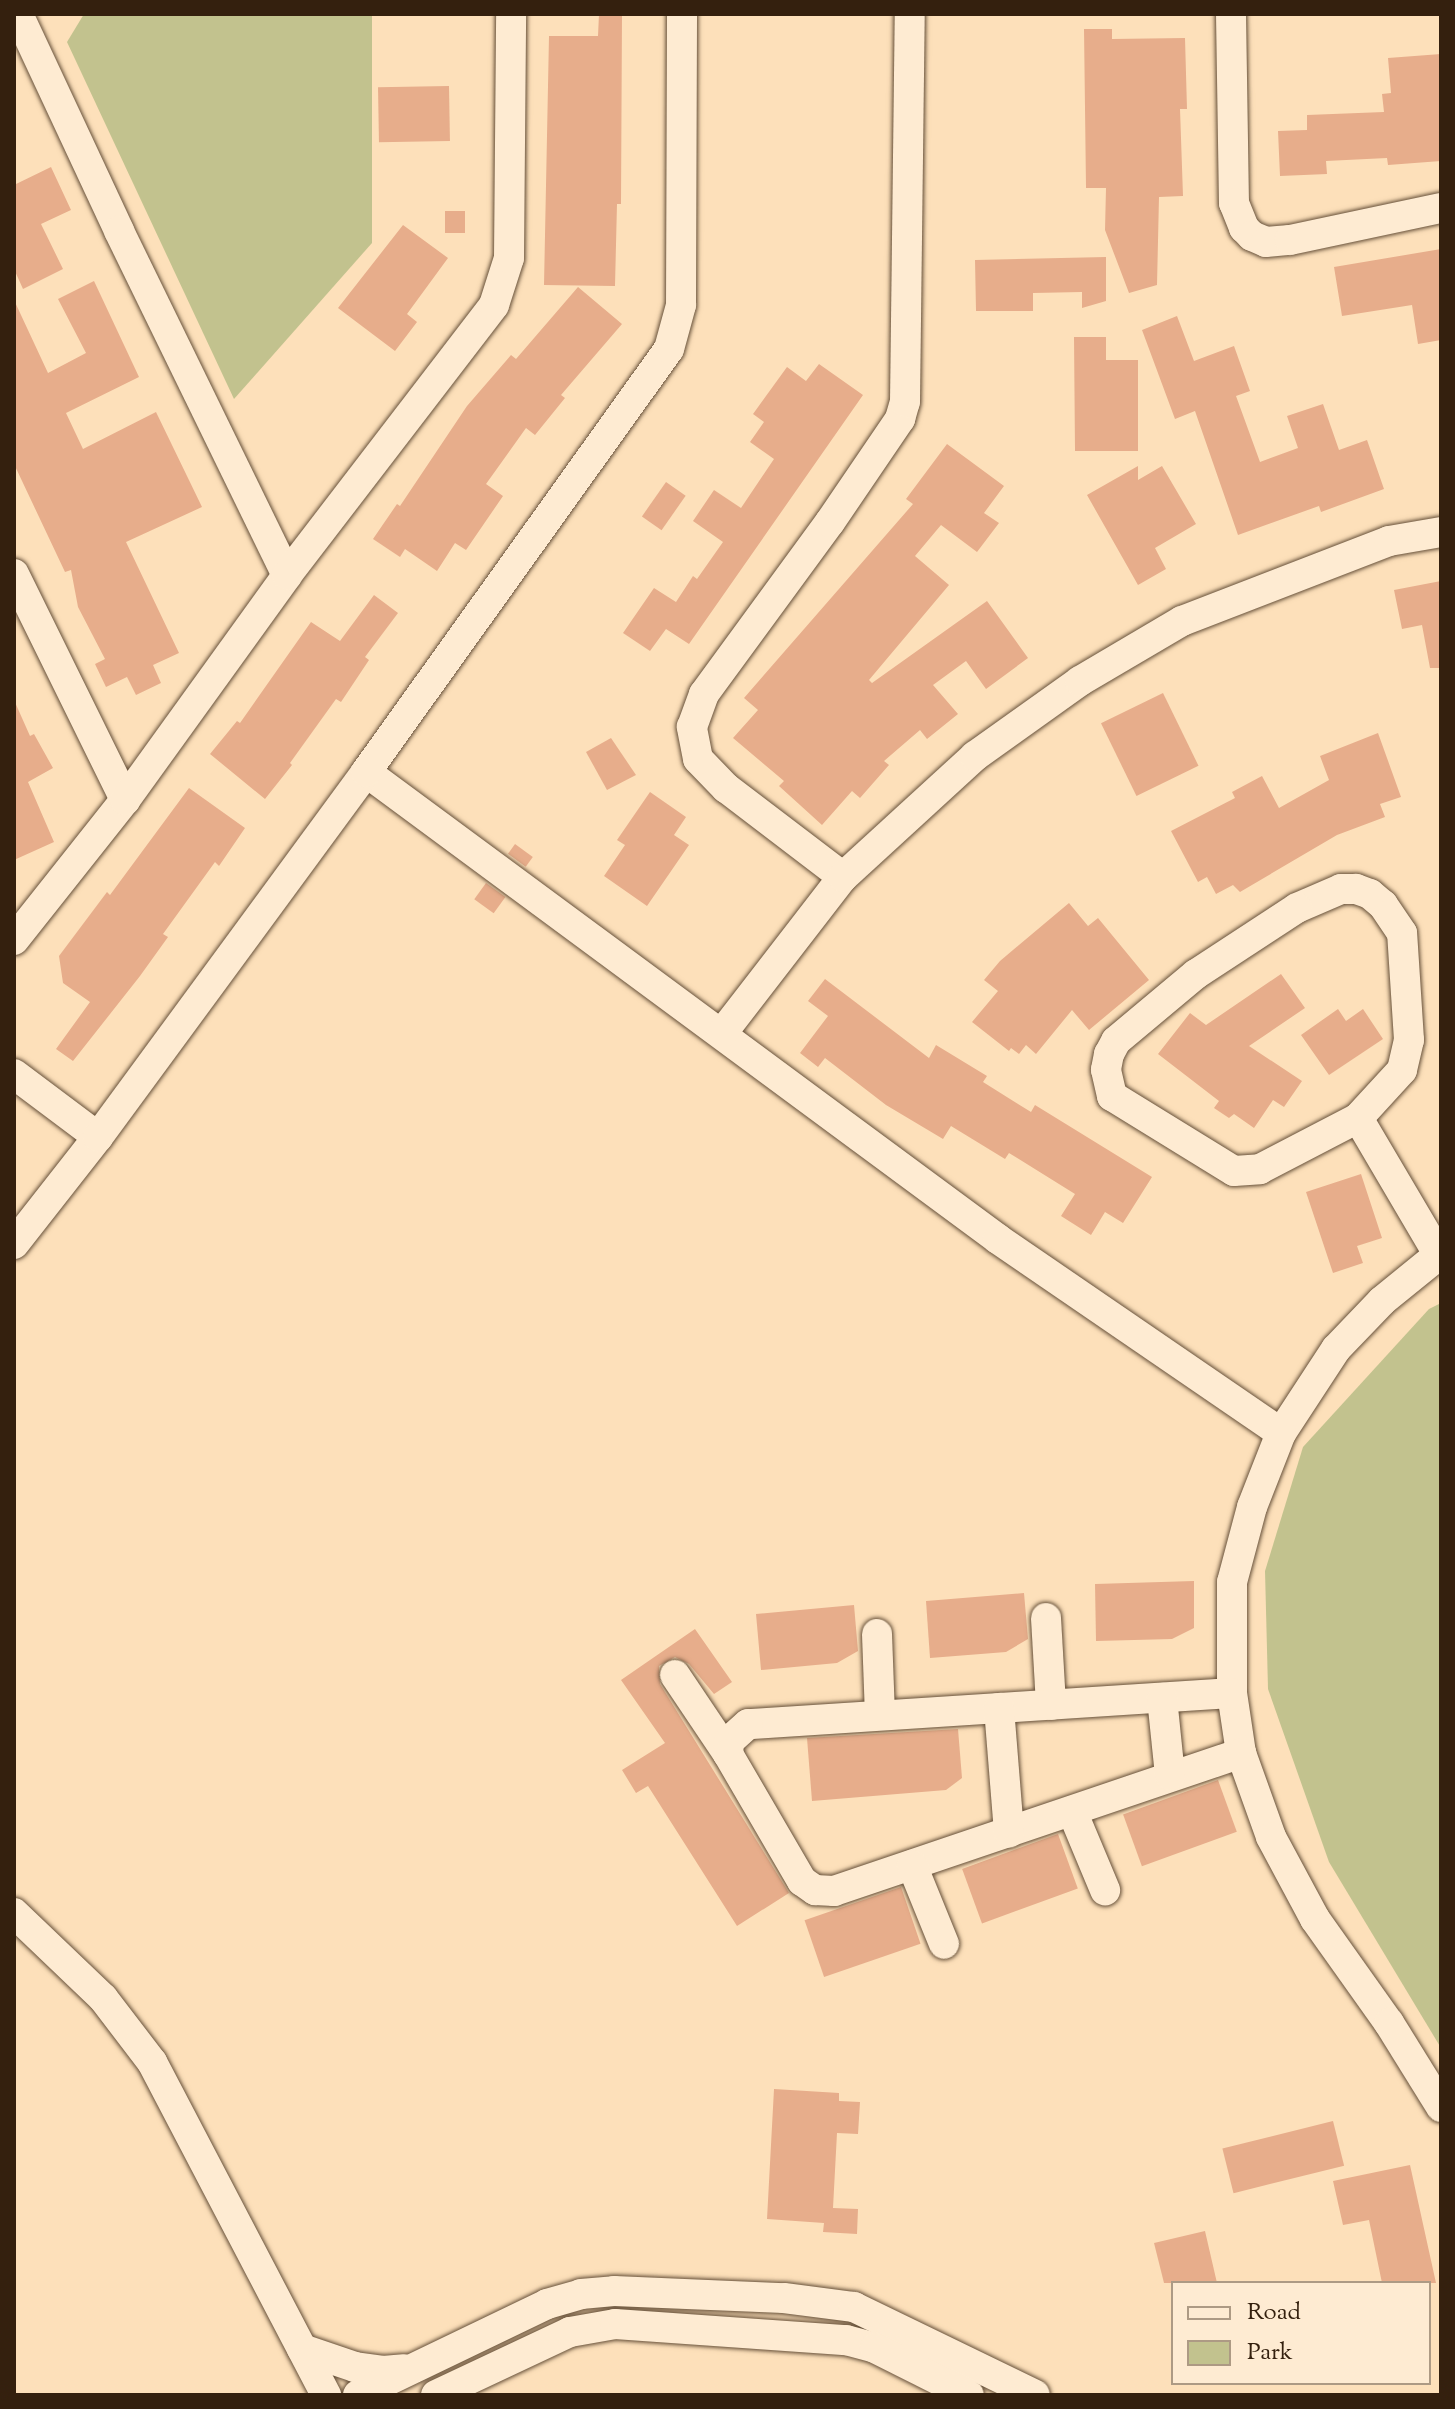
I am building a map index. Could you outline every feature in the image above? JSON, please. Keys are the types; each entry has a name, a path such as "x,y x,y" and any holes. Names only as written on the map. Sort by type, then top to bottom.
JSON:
{"street":[{"path":"18,14 119,231 287,575"},
{"path":"14,940 125,800 287,575 500,293 509,258 511,14"},
{"path":"14,1244 98,1137 366,772 669,349 678,327 681,305 682,14"},
{"path":"843,877 726,788 698,759 692,727 704,694 830,522 900,419 905,402 910,14"},
{"path":"1231,14 1234,203 1244,228 1252,236 1266,242 1290,240 1441,208"},
{"path":"723,1032 843,877 975,756 1080,681 1182,621 1389,541 1441,532"},
{"path":"14,574 125,800"},
{"path":"366,772 723,1032 998,1239 1281,1433"},
{"path":"1341,889 1356,889 1370,894 1383,905 1402,933 1409,1040 1402,1070 1358,1118 1260,1169 1234,1171 1112,1096 1106,1070 1109,1054 1116,1041 1196,974 1297,908 1341,889"},
{"path":"14,1074 98,1137"},
{"path":"1358,1118 1440,1254 1382,1301 1336,1349 1281,1433 1252,1507 1232,1582 1232,1693 1241,1753 1271,1837 1315,1919 1389,2023 1441,2107"},
{"path":"1046,1618 1051,1705"},
{"path":"877,1634 880,1715"},
{"path":"675,1675 728,1754 802,1881 815,1890 834,1891 1241,1753"},
{"path":"728,1754 729,1741 748,1724 1232,1693"},
{"path":"1162,1698 1170,1776"},
{"path":"999,1708 1009,1833"},
{"path":"1072,1811 1105,1890"},
{"path":"912,1865 944,1944"},
{"path":"14,1913 103,1998 144,2050 326,2395"},
{"path":"358,2395 547,2304 581,2294 614,2291 784,2298 844,2305 879,2316 1035,2395"},
{"path":"436,2395 570,2332 615,2324 846,2340 875,2348 969,2395"},
{"path":"302,2349 369,2370 420,2367"}],"green space":[{"path":"84,14 372,14 372,243 234,399 67,42"},
{"path":"1441,1303 1441,2048 1329,1862 1268,1689 1265,1571 1303,1447 1429,1309"}],"building":[{"path":"599,14 622,14 621,204 617,204 615,286 544,285 549,36 598,36"},
{"path":"1084,29 1112,29 1112,39 1185,38 1187,109 1180,109 1183,196 1159,197 1157,285 1129,293 1105,230 1106,188 1086,188"},
{"path":"1441,54 1441,161 1388,165 1387,158 1326,161 1327,174 1280,176 1278,131 1307,130 1307,115 1384,112 1382,94 1391,93 1388,58"},
{"path":"449,86 450,141 379,142 378,87"},
{"path":"51,167 71,210 41,224 63,269 23,289 14,269 14,185"},
{"path":"445,211 465,211 465,233 445,233"},
{"path":"403,225 448,258 407,314 417,322 395,351 338,308"},
{"path":"1441,249 1441,340 1418,344 1412,305 1342,316 1334,267"},
{"path":"1106,257 1106,301 1082,308 1082,292 1033,293 1033,311 976,311 975,260"},
{"path":"94,281 139,377 66,413 83,449 156,412 202,507 126,542 179,653 153,665 161,683 136,695 127,677 106,687 95,664 105,659 78,607 71,570 65,572 14,464 14,300 48,373 86,353 58,299"},
{"path":"578,287 622,324 561,395 565,398 535,435 526,428 486,484 503,496 466,550 455,543 437,571 405,549 400,557 373,539 397,504 400,506 467,406 511,355 516,359"},
{"path":"1177,316 1194,361 1234,346 1250,391 1236,396 1260,462 1298,448 1287,416 1323,404 1339,450 1367,440 1384,489 1321,512 1319,506 1238,535 1195,411 1175,419 1142,330"},
{"path":"1074,337 1106,337 1106,360 1138,360 1138,451 1075,451"},
{"path":"819,364 863,395 689,644 666,629 650,651 623,633 654,588 676,602 693,576 697,579 723,542 693,521 714,490 741,508 774,459 750,442 764,422 753,414 787,367 806,381"},
{"path":"947,444 1004,486 984,513 999,523 977,552 941,525 915,556 949,585 869,680 872,683 987,601 1028,658 986,689 966,661 933,685 958,714 927,739 920,730 884,761 889,765 860,798 852,791 822,825 779,786 784,781 733,738 758,710 744,698 913,504 906,499"},
{"path":"1138,466 1138,480 1162,466 1196,524 1155,548 1166,569 1138,585 1087,495"},
{"path":"666,482 686,496 662,530 642,516"},
{"path":"1441,581 1441,668 1430,668 1422,625 1402,629 1394,590"},
{"path":"374,595 398,613 365,657 369,660 341,702 336,699 265,799 210,754 237,721 240,723 311,622 340,641"},
{"path":"1163,693 1199,766 1136,796 1101,723"},
{"path":"14,700 30,736 34,734 53,768 28,782 54,842 14,860"},
{"path":"1378,733 1401,797 1380,804 1385,817 1337,835 1240,892 1233,885 1216,894 1207,877 1198,882 1171,831 1235,798 1232,792 1262,776 1279,808 1329,780 1320,756"},
{"path":"611,738 636,775 607,790 586,752"},
{"path":"189,788 245,828 219,866 215,862 163,934 168,937 73,1061 56,1049 90,1002 63,983 59,956 107,892 110,895"},
{"path":"650,792 686,817 674,835 689,845 647,906 604,876 625,845 617,840"},
{"path":"515,844 533,857 526,867 508,854"},
{"path":"486,883 505,897 494,913 474,899"},
{"path":"1069,903 1088,926 1098,918 1149,980 1089,1030 1072,1010 1036,1054 1026,1045 1019,1054 1011,1048 1009,1051 972,1022 998,991 984,980 1000,961"},
{"path":"1281,974 1305,1008 1249,1046 1302,1081 1284,1107 1273,1100 1254,1128 1234,1114 1229,1118 1214,1108 1219,1101 1158,1054 1190,1013 1206,1025"},
{"path":"825,979 929,1058 936,1045 987,1076 983,1082 1031,1112 1035,1105 1152,1177 1123,1223 1105,1212 1091,1235 1061,1216 1075,1194 1009,1153 1005,1159 951,1126 943,1139 886,1105 825,1058 818,1067 800,1053 828,1016 808,1001"},
{"path":"1338,1009 1346,1021 1363,1009 1383,1039 1329,1075 1301,1035"},
{"path":"1361,1174 1382,1238 1357,1246 1363,1263 1333,1273 1306,1192"},
{"path":"1194,1581 1194,1628 1172,1639 1096,1641 1095,1584"},
{"path":"1024,1593 1028,1639 1006,1652 930,1658 926,1601"},
{"path":"854,1605 858,1651 837,1663 761,1670 756,1614"},
{"path":"695,1629 732,1682 714,1694 689,1664 675,1657 659,1666 660,1684 789,1893 737,1926 648,1786 636,1793 622,1770 665,1743 621,1680"},
{"path":"958,1729 962,1778 946,1790 812,1801 807,1738"},
{"path":"1218,1780 1237,1832 1142,1866 1123,1815"},
{"path":"1058,1834 1078,1889 982,1923 962,1869"},
{"path":"901,1887 921,1944 824,1977 805,1920"},
{"path":"774,2089 839,2093 839,2101 860,2102 858,2134 837,2133 833,2208 858,2209 857,2234 823,2232 824,2223 767,2219"},
{"path":"1333,2121 1344,2166 1234,2193 1222,2149"},
{"path":"1410,2165 1436,2283 1382,2281 1369,2220 1343,2225 1333,2181"},
{"path":"1205,2231 1217,2281 1164,2283 1154,2243"}]}
